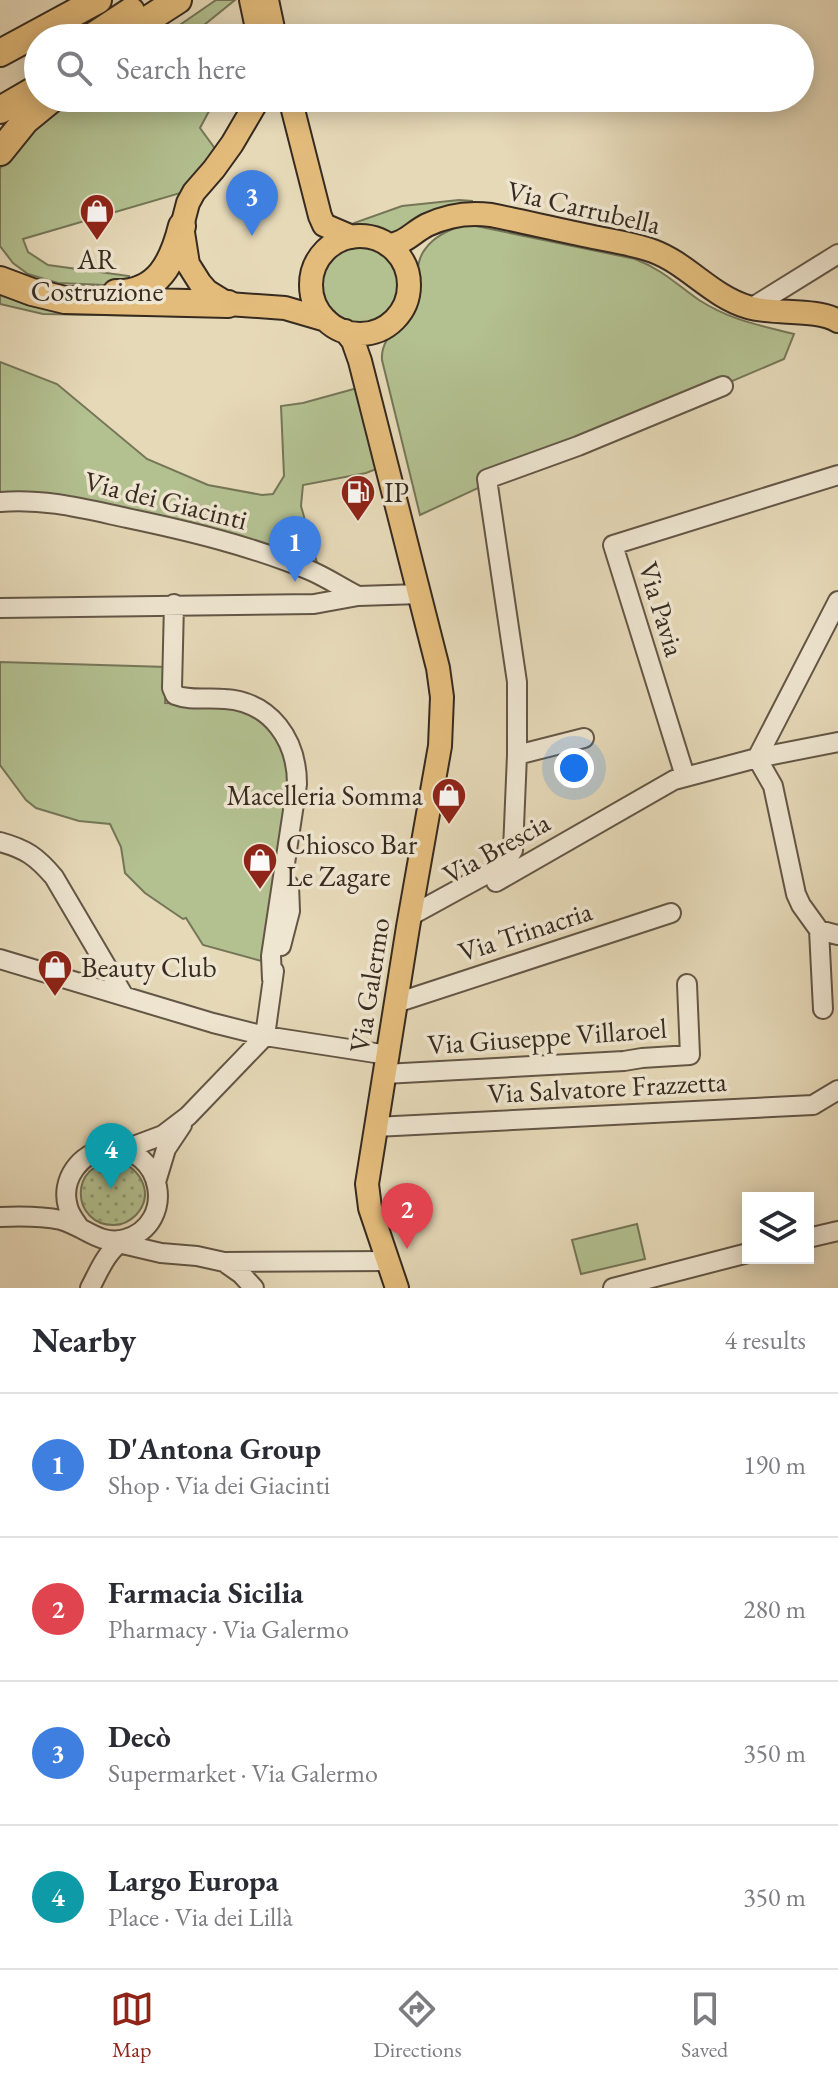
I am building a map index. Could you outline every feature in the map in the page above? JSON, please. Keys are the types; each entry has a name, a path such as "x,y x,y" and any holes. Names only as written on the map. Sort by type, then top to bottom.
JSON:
{"highway":[{"path":"54,24 98,0"},
{"path":"111,24 147,0"},
{"path":"141,24 178,0"},
{"path":"163,24 199,0"},
{"path":"0,53 24,40"},
{"path":"0,90 24,77"},
{"path":"0,110 24,96"},
{"path":"0,152 36,112"},
{"path":"0,262 18,276 41,286 77,292 130,294 145,288 169,264 182,226"},
{"path":"0,280 65,300 228,304"}],"main road":[{"path":"251,0 256,24"},
{"path":"267,0 272,24"},
{"path":"251,112 232,144 194,192 184,215 185,254 193,273 207,291 228,304 285,308 363,333 380,329 395,319 406,303 408,275 399,255 388,245 374,238 352,237 324,225 294,112"},
{"name":"Via Carrubella","path":"445,218 470,213 491,215 639,247 666,257 719,294 751,308 826,316 838,321"},
{"path":"388,245 403,242 425,226 445,218"},
{"path":"408,275 423,237 445,218"},
{"path":"352,237 326,250 311,281 313,296 318,309 353,341 358,350 397,502"},
{"path":"380,329 372,344 370,359 391,453 397,502"},
{"name":"Via Galermo","path":"397,502 442,685 439,756 375,1127 368,1193 370,1208 397,1288"}],"street":[{"path":"751,308 838,254"},
{"path":"409,922 505,864 513,850 517,682 487,479 592,441 723,386"},
{"name":"Via Pavia","path":"685,776 613,545 838,475"},
{"name":"Via dei Giacinti","path":"0,502 64,504 188,531 312,571 358,596"},
{"path":"0,608 314,604 358,596 420,594"},
{"path":"823,1009 819,930 796,894 773,786 757,758 838,601"},
{"path":"123,1150 163,1135 188,1116 260,1041 272,979 289,921 284,900 286,862 297,784 292,749 279,726 257,708 227,699 175,695 172,688 174,604"},
{"path":"517,755 584,738"},
{"name":"Via Brescia","path":"409,922 516,871 674,780 757,758 838,742"},
{"path":"0,842 21,848 40,860 54,877 124,996"},
{"name":"Via Trinacria","path":"396,1003 671,913"},
{"path":"819,930 838,935"},
{"path":"0,959 213,1023 260,1041"},
{"name":"Via Giuseppe Villaroel","path":"386,1064 624,1061 690,1055 687,984"},
{"path":"213,1023 231,1035 386,1064"},
{"path":"231,1035 240,1049 241,1061"},
{"name":"Via Salvatore Frazzetta","path":"375,1127 813,1105 838,1090"},
{"path":"156,1182 166,1149 188,1116"},
{"path":"80,1228 68,1207 66,1195 72,1172 88,1155 99,1150 123,1150 135,1154 152,1171 158,1194 157,1206 153,1217 109,1254 90,1288"},
{"path":"32,1216 51,1211 66,1195"},
{"path":"0,1217 32,1216 67,1222 90,1235 124,1241 161,1253 224,1262 389,1261"},
{"path":"814,1237 838,1231"},
{"path":"613,1288 639,1284 742,1255"},
{"path":"224,1262 254,1288"}],"green space":[{"path":"216,0 235,0 205,24 181,24"},
{"path":"50,112 209,112 200,128 216,150 184,192 23,239 28,252 48,265 129,276 128,286 58,283 28,274 13,263 0,246 0,169"},
{"path":"472,201 472,204 388,238 374,230 356,228 354,223 402,206"},
{"path":"462,226 476,226 635,259 722,312 794,334 784,359 730,382 728,377 596,433 420,515 382,351 414,302 422,254 438,237"},
{"path":"359,241 376,244 390,253 399,267 402,284 399,301 390,315 376,324 359,327 342,324 328,315 319,301 316,284 319,267 328,253 342,244"},
{"path":"0,289 217,311 221,317 43,314 0,304"},
{"path":"0,362 57,384 147,459 208,485 262,495 273,494 284,476 281,406 361,387 384,466 366,473 303,485 301,506 317,563 205,526 49,494 0,497"},
{"path":"0,662 167,667 165,703 225,705 242,709 273,729 287,755 289,778 265,962 203,945 186,918 183,919 145,893 125,873 121,847 110,824 79,821 36,808 26,800 0,765"},
{"path":"118,1161 133,1170 143,1183 142,1207 129,1221 117,1225 100,1223 90,1216 83,1205 83,1182 101,1164"},
{"path":"637,1224 645,1259 581,1274 572,1240"}],"place":[{"name":"Decò","path":"252,236"},
{"name":"AR Costruzione","path":"97,242"},
{"name":"IP","path":"358,523"},
{"name":"D'Antona Group","path":"295,582"},
{"name":"Macelleria Somma","path":"449,826"},
{"name":"Chiosco Bar Le Zagare","path":"260,891"},
{"name":"Beauty Club","path":"55,998"},
{"name":"Largo Europa","path":"111,1189"},
{"name":"Farmacia Sicilia","path":"407,1249"}]}
